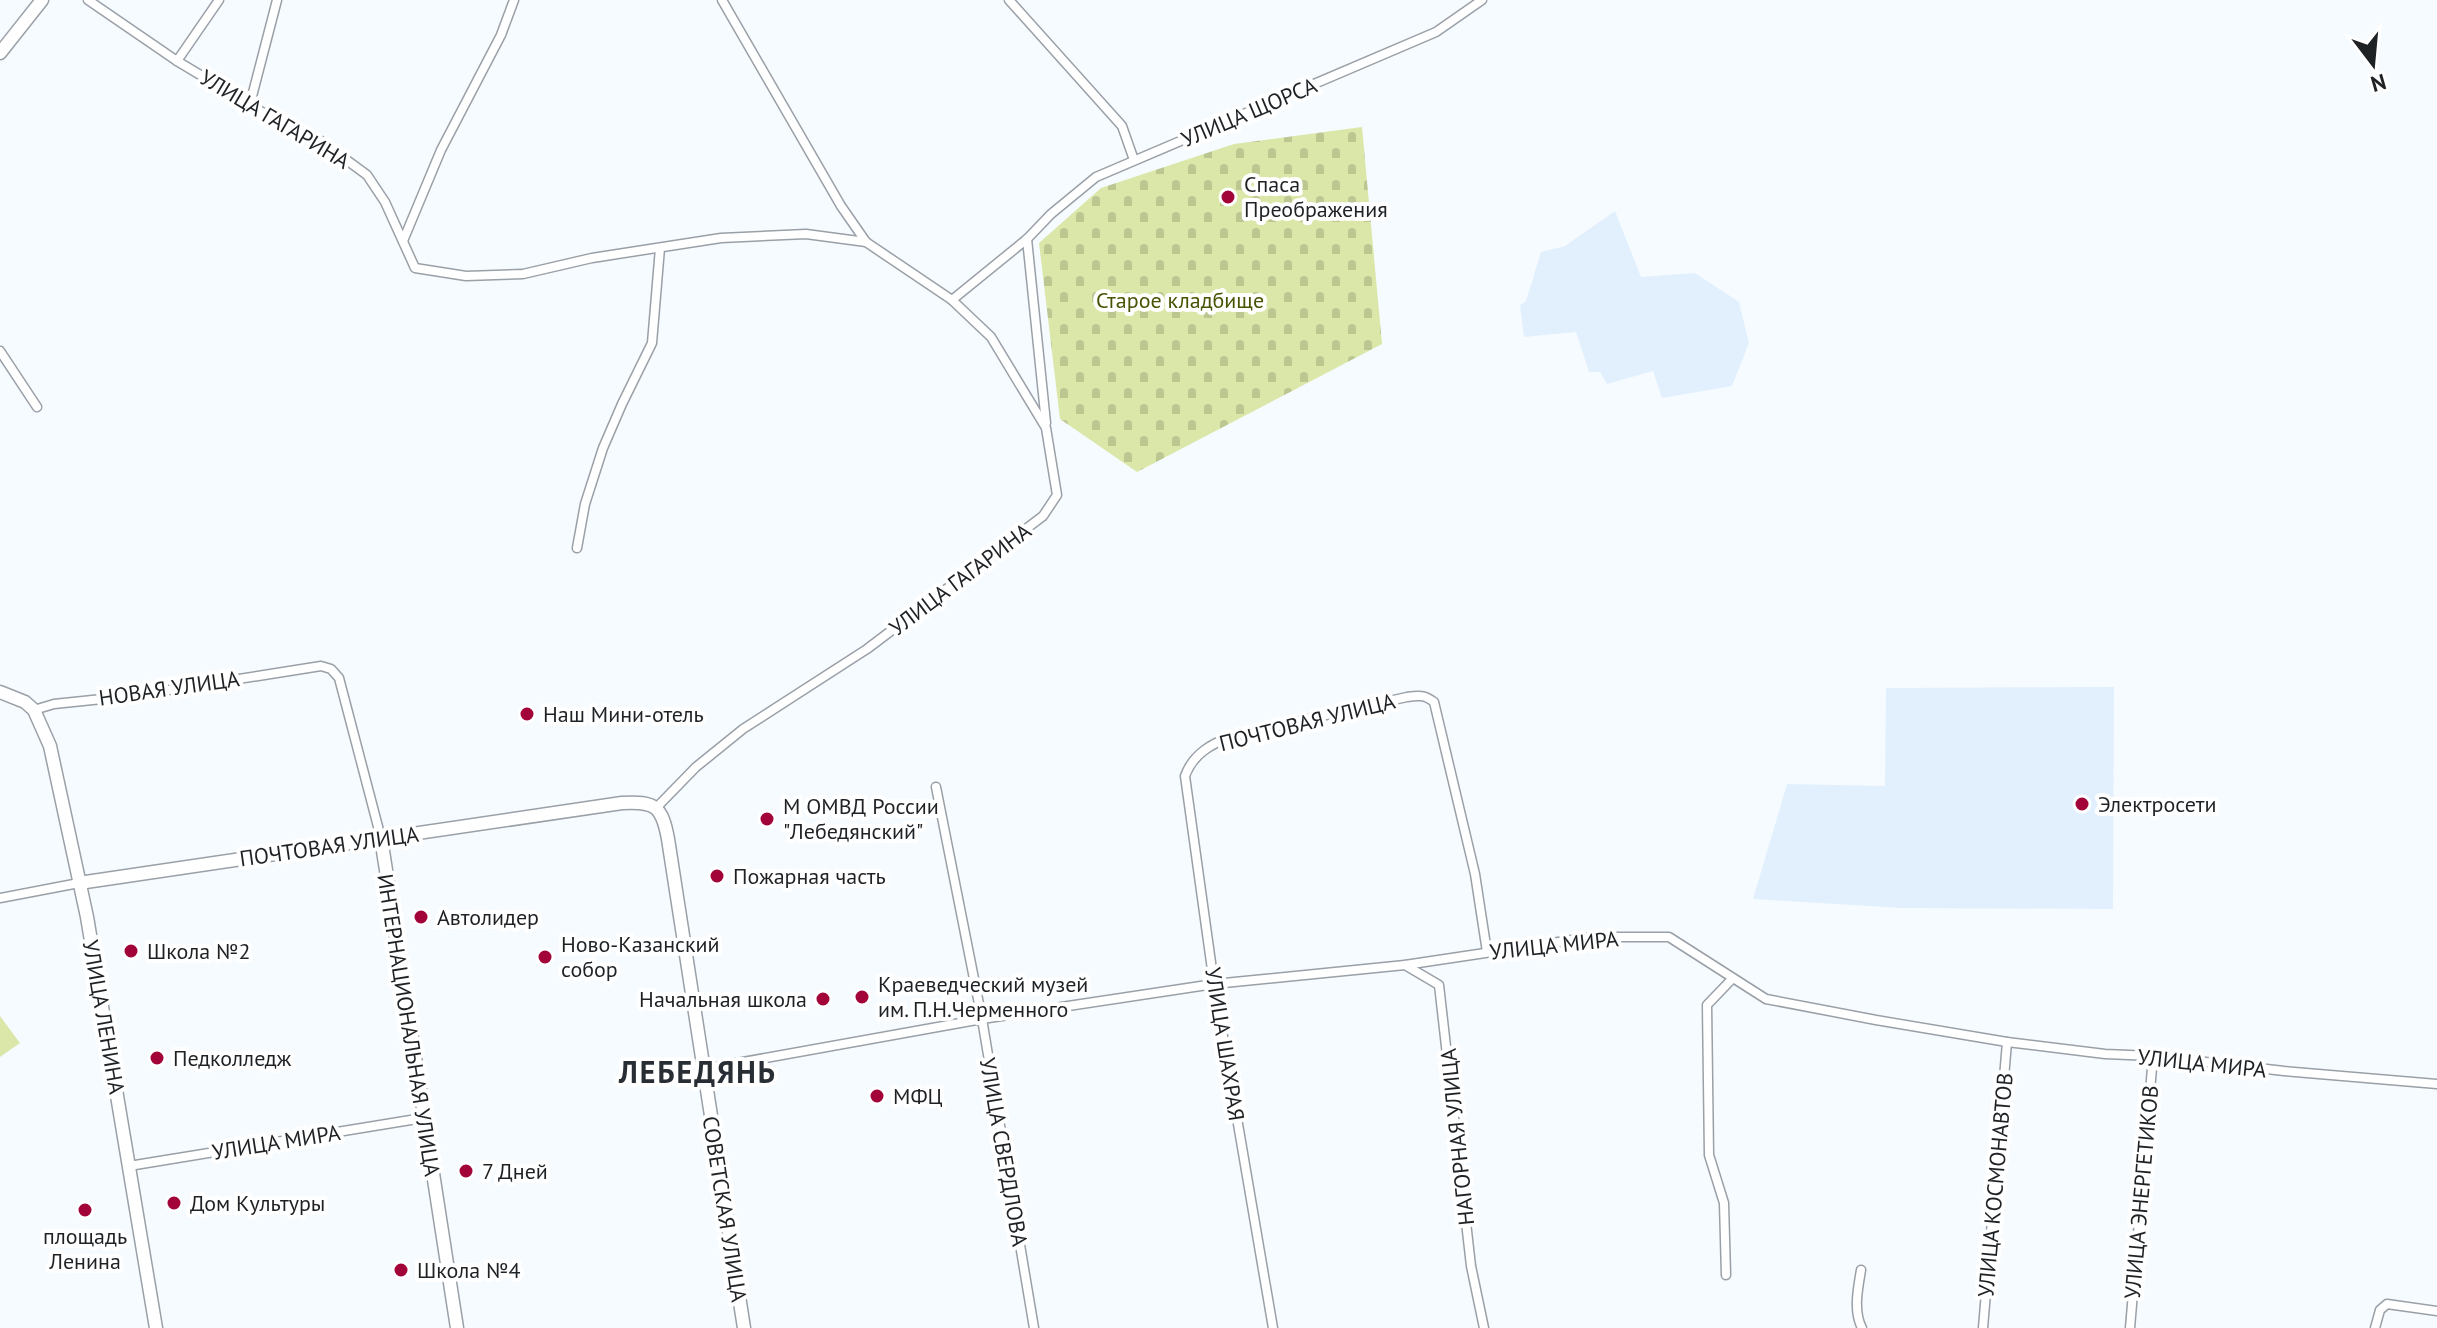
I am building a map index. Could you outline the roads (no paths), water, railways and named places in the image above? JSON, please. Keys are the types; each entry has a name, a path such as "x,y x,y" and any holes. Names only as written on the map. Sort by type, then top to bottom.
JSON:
{"main road":[{"path":"0,53 42,0"},
{"path":"0,692 25,702 34,710"},
{"name":"УЛИЦА ЛЕНИНА","path":"34,710 50,746 79,883 156,1328"},
{"name":"ПОЧТОВАЯ УЛИЦА","path":"79,883 622,803 650,803 657,807"},
{"name":"СОВЕТСКАЯ УЛИЦА","path":"657,807 666,824 744,1328"},
{"name":"ИНТЕРНАЦИОНАЛЬНАЯ УЛИЦА","path":"381,838 457,1328"}],"street":[{"name":"УЛИЦА ГАГАРИНА","path":"88,0 177,61 318,139 367,175 385,202 415,268 466,276 523,274 592,258 721,238 806,234 866,242 952,300 991,337 1046,428 1057,495 1043,516 867,649 743,729 696,767 657,807"},
{"path":"177,61 219,0"},
{"path":"250,104 277,0"},
{"path":"403,241 441,150 501,35 514,0"},
{"path":"722,0 841,206 866,242"},
{"path":"1009,0 1122,126 1134,160"},
{"name":"УЛИЦА ЩОРСА","path":"952,300 1096,177 1436,32 1482,0"},
{"path":"1027,239 1046,428"},
{"path":"577,548 585,504 603,448 652,343 660,248"},
{"path":"0,351 37,407"},
{"name":"НОВАЯ УЛИЦА","path":"34,710 54,704 131,696 321,666 331,669 339,678"},
{"name":"ИНТЕРНАЦИОНАЛЬНАЯ УЛИЦА","path":"339,678 381,838"},
{"name":"ПОЧТОВАЯ УЛИЦА","path":"1191,760 1213,744 1232,736 1419,694 1428,698 1434,702 1463,820 1487,952"},
{"name":"УЛИЦА ШАХРАЯ","path":"1191,760 1185,776 1214,984 1273,1328"},
{"name":"УЛИЦА СВЕРДЛОВА","path":"936,787 982,1019 1034,1328"},
{"name":"ПОЧТОВАЯ УЛИЦА","path":"0,898 79,883"},
{"name":"УЛИЦА МИРА","path":"704,1069 982,1019 1214,984 1405,965 1592,937 1669,937 1766,999 2007,1042 2105,1054 2437,1084"},
{"name":"НАГОРНАЯ УЛИЦА","path":"1405,965 1439,985 1471,1266 1484,1328"},
{"path":"1726,1275 1724,1203 1709,1155 1707,1005 1732,979"},
{"name":"УЛИЦА КОСМОНАВТОВ","path":"1983,1328 2007,1042"},
{"name":"УЛИЦА ЭНЕРГЕТИКОВ","path":"2130,1328 2153,1056"},
{"name":"УЛИЦА МИРА","path":"129,1166 423,1118"},
{"path":"1861,1270 1857,1297 1862,1328"},
{"path":"2375,1328 2380,1310 2387,1304 2437,1311"}],"place":[{"name":"Спаса Преображения","path":"1228,197"},
{"name":"Наш Мини-отель","path":"527,714"},
{"name":"Электросети","path":"2082,804"},
{"name":"М ОМВД России \"Лебедянский\"","path":"767,819"},
{"name":"Пожарная часть","path":"717,876"},
{"name":"Автолидер","path":"421,917"},
{"name":"Школа №2","path":"131,951"},
{"name":"Ново-Казанский собор","path":"545,957"},
{"name":"Краеведческий музей им. П.Н.Черменного","path":"862,997"},
{"name":"Начальная школа","path":"823,999"},
{"name":"Педколледж","path":"157,1058"},
{"name":"МФЦ","path":"877,1096"},
{"name":"7 Дней","path":"466,1171"},
{"name":"Дом Культуры","path":"174,1203"},
{"name":"площадь Ленина","path":"85,1210"},
{"name":"Школа №4","path":"401,1270"}],"district":[{"name":"ЛЕБЕДЯНЬ","path":"698,1071"}],"park label":[{"name":"Старое кладбище","path":"1180,300"}]}
